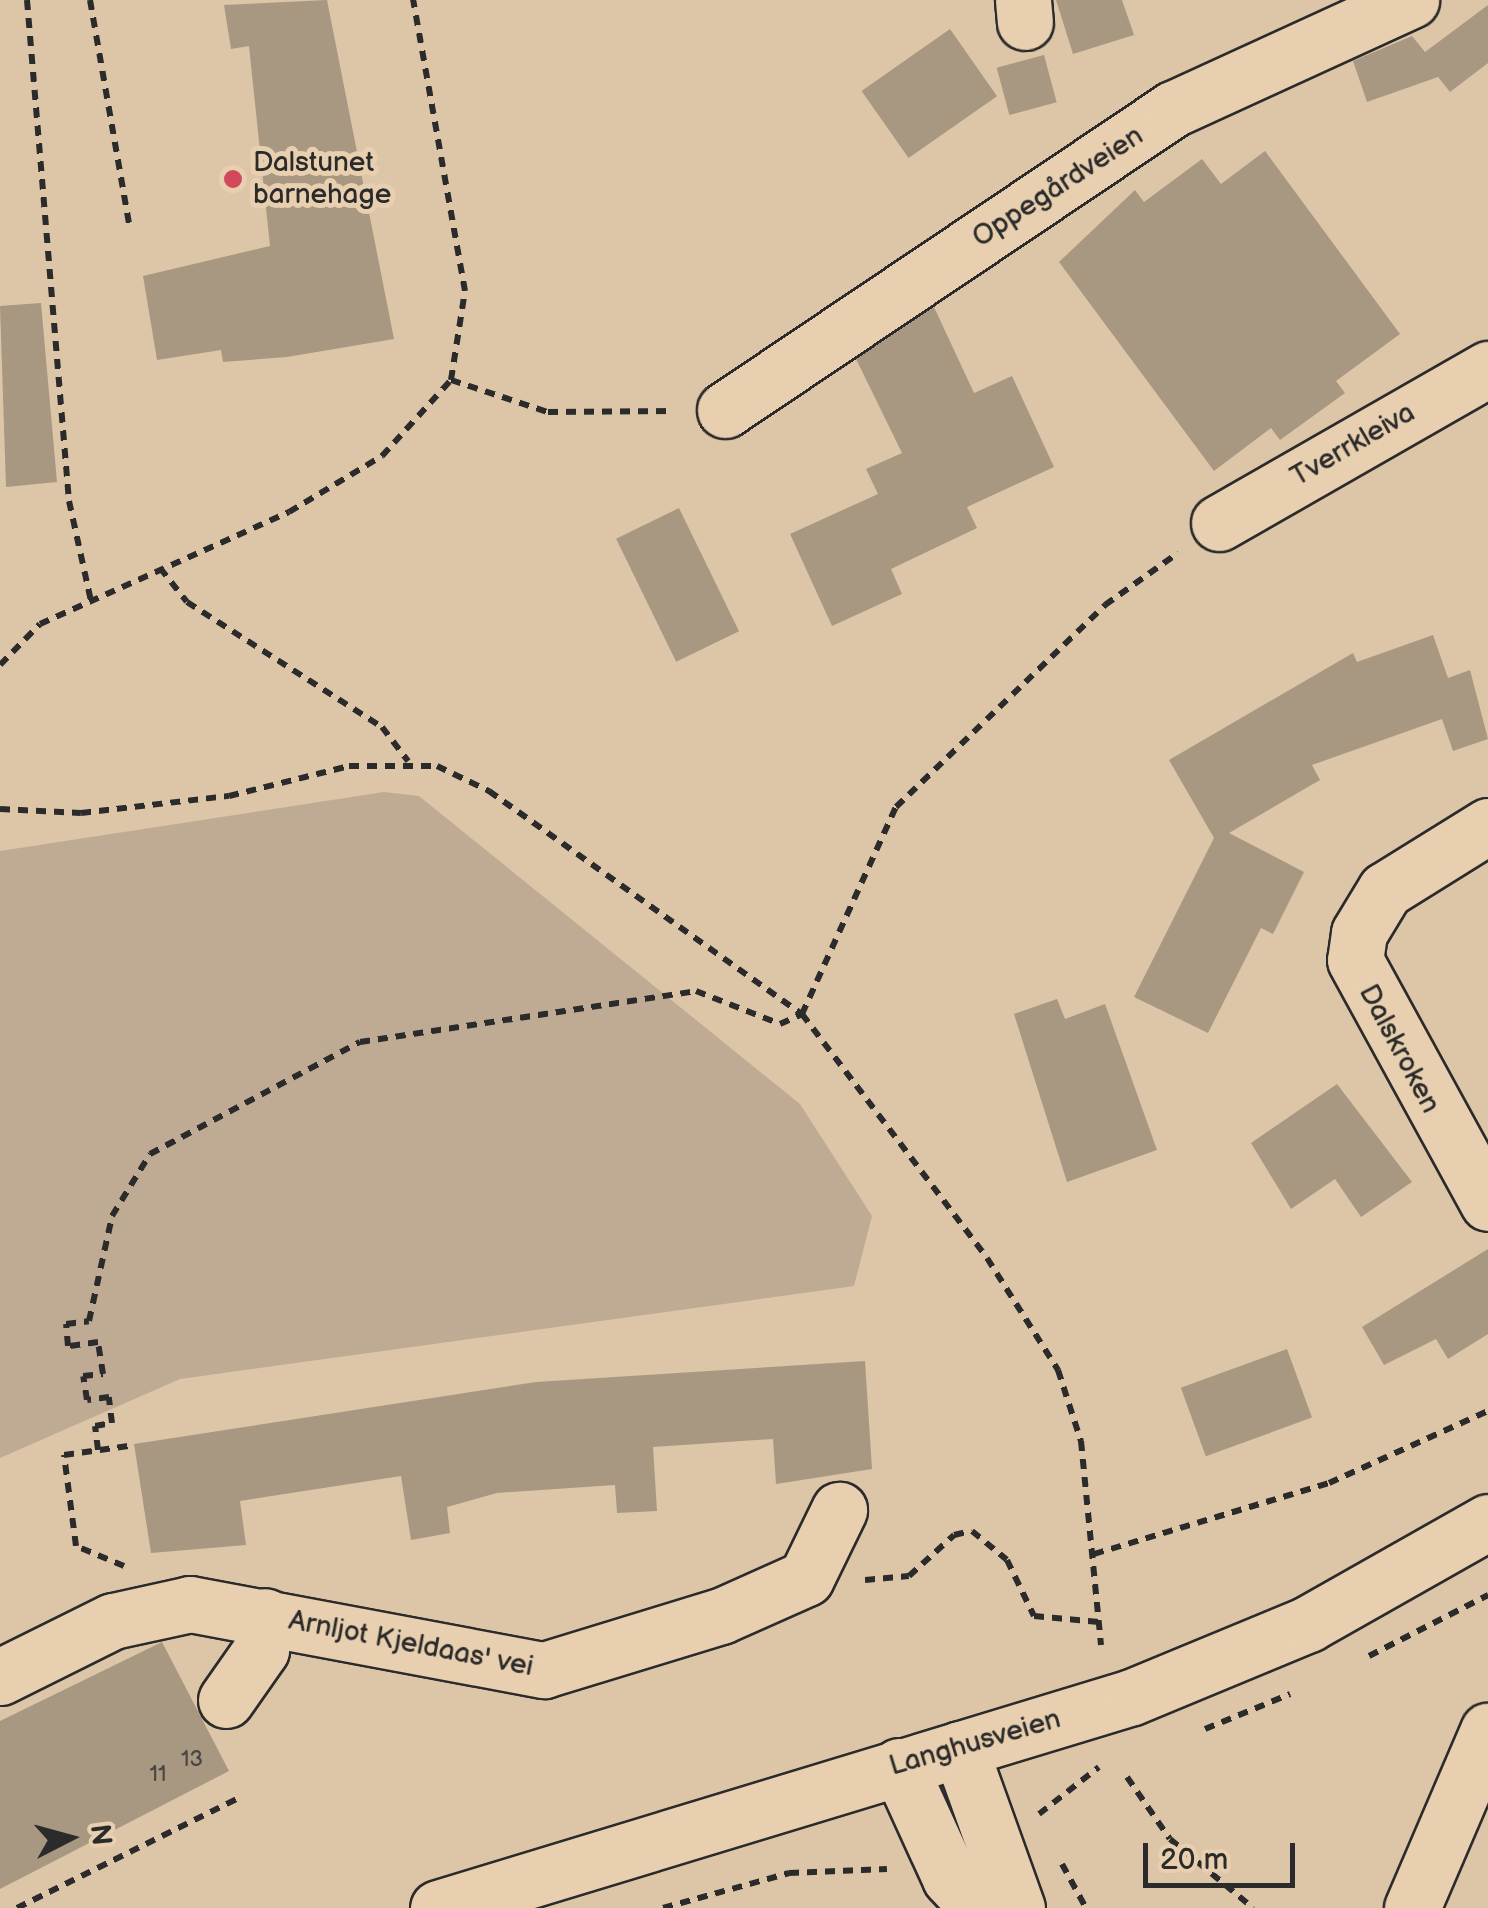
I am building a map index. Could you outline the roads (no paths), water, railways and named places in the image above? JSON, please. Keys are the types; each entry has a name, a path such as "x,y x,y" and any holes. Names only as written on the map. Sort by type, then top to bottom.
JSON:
{"street":[{"name":"Oppegårdveien","path":"725,410 1173,109 1411,0"},
{"name":"Tverrkleiva","path":"1219,523 1488,369"},
{"name":"Dalskroken","path":"1488,826 1385,890 1355,960 1488,1203"},
{"name":"Arnljot Kjeldaas' vei","path":"0,1677 151,1608 264,1616 544,1670 721,1616 816,1566 839,1510"},
{"name":"Langhusveien","path":"438,1908 960,1748 1251,1649 1488,1522"},
{"path":"226,1700 261,1650 264,1616"},
{"path":"1412,1908 1488,1731"},
{"path":"960,1748 1017,1908"},
{"path":"899,1766 950,1878 978,1908"}],"place":[{"name":"Dalstunet barnehage","path":"233,179"}]}
